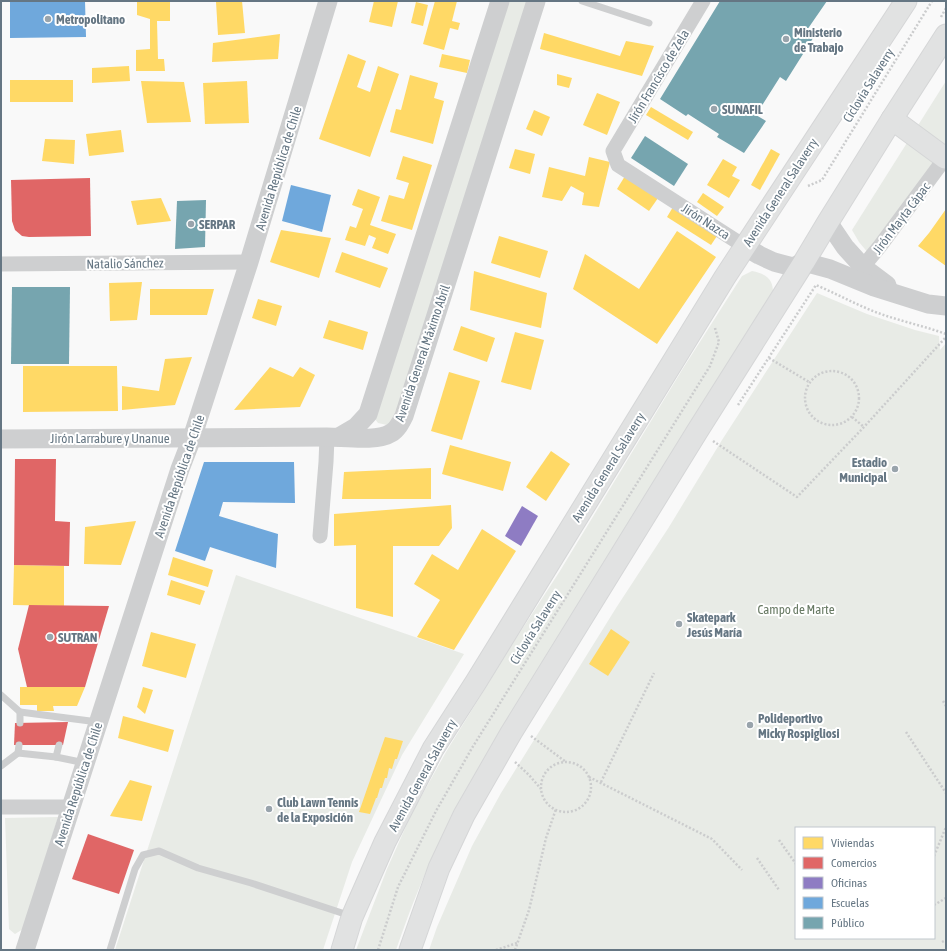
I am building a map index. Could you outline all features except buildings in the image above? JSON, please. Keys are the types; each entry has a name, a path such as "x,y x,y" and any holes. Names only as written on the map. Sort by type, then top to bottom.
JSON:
{"main road":[{"name":"Avenida General Salaverry","path":"342,950 352,917 385,842 433,749 476,682 744,246 906,1"},
{"path":"410,950 439,868 464,815 515,726 698,430 946,35"},
{"path":"892,119 946,157"}],"street":[{"name":"Avenida República de Chile","path":"25,950 180,469 192,438 249,262 328,1"},
{"path":"320,536 326,462 333,437 356,427 368,414 500,1"},
{"name":"Avenida General Máximo Abril","path":"333,437 382,437 392,433 401,422 536,1"},
{"name":"Jirón Francisco de Zela","path":"613,151 703,1"},
{"name":"Jirón Nazca","path":"613,151 618,165 744,246 769,259 794,267 804,262 830,269 876,277 903,296 928,304 946,306"},
{"name":"Jirón Mayta Cápac","path":"858,273 880,246 946,157"},
{"name":"Jirón Nazca","path":"828,222 845,247 858,273"},
{"name":"Natalio Sánchez","path":"1,264 249,262"},
{"path":"368,414 379,425 394,425 401,422"},
{"name":"Jirón Larrabure y Unanue","path":"1,439 333,437"},
{"path":"1,807 71,807"}],"lane":[{"path":"582,1 649,23"},
{"path":"1,695 20,712 64,720 98,722"},
{"path":"20,712 20,723"},
{"path":"18,753 19,745"},
{"path":"56,757 59,745"},
{"path":"1,766 18,753 56,757 85,763"},
{"path":"110,950 135,869 143,855 159,852 198,868 250,883 352,917"}],"path":[{"name":"Ciclovía Salaverry","path":"822,180 932,1"},
{"path":"735,409 816,285 878,313 946,334"},
{"name":"Ciclovía Salaverry","path":"378,950 398,887 436,811 472,748 710,366 718,342 714,322"},
{"path":"698,430 797,497 864,427 946,337"},
{"path":"769,358 809,382"},
{"path":"826,371 836,371 845,374 853,380 858,389 859,399 857,408 852,417 842,424 831,425 819,422 810,415 805,404 805,393 809,382 817,375 826,371"},
{"path":"852,417 864,427"},
{"path":"601,782 654,673"},
{"path":"943,701 946,706"},
{"path":"906,732 946,793"},
{"path":"527,742 531,736 566,762"},
{"path":"510,767 514,761 542,789"},
{"path":"566,762 573,763 585,770 591,785 587,801 573,811 556,809 549,804 544,797 542,789 542,781 545,774 551,767 566,762"},
{"path":"589,777 712,839 742,870"},
{"path":"514,950 529,910 546,838 556,809"},
{"path":"935,854 946,827"},
{"path":"779,840 795,863"},
{"path":"757,858 778,890"},
{"path":"935,904 946,898"},
{"path":"942,942 946,940"},
{"path":"496,950 517,943"}],"green space":[{"path":"505,1 531,1 398,420 387,425 378,423 375,419"},
{"path":"946,81 946,144 869,254 859,242 852,230"},
{"path":"752,271 767,277 770,280 773,288 773,299 492,745 438,845 407,919 396,950 356,950 387,869 411,815 446,752 515,640 560,571 682,370 742,276"},
{"name":"Campo de Marte","path":"817,293 867,314 915,330 939,336 940,350 946,343 946,950 429,950 437,927 472,846 501,793 616,608 669,527 722,440"},
{"name":"Club Lawn Tennis de la Exposición","path":"236,575 464,654 402,755 352,862 323,950 115,950"},
{"path":"58,817 23,929 15,934 9,929 5,818"}],"place":[{"name":"Metropolitano","path":"48,19"},
{"name":"Ministerio de Trabajo","path":"786,39"},
{"name":"SUNAFIL","path":"714,109"},
{"name":"SERPAR","path":"191,224"},
{"name":"Estadio Municipal","path":"895,469"},
{"name":"Skatepark Jesús María","path":"679,624"},
{"name":"SUTRAN","path":"50,637"},
{"name":"Polideportivo Micky Rospigliosi","path":"750,725"},
{"name":"Club Lawn Tennis de la Exposición","path":"269,809"}]}
